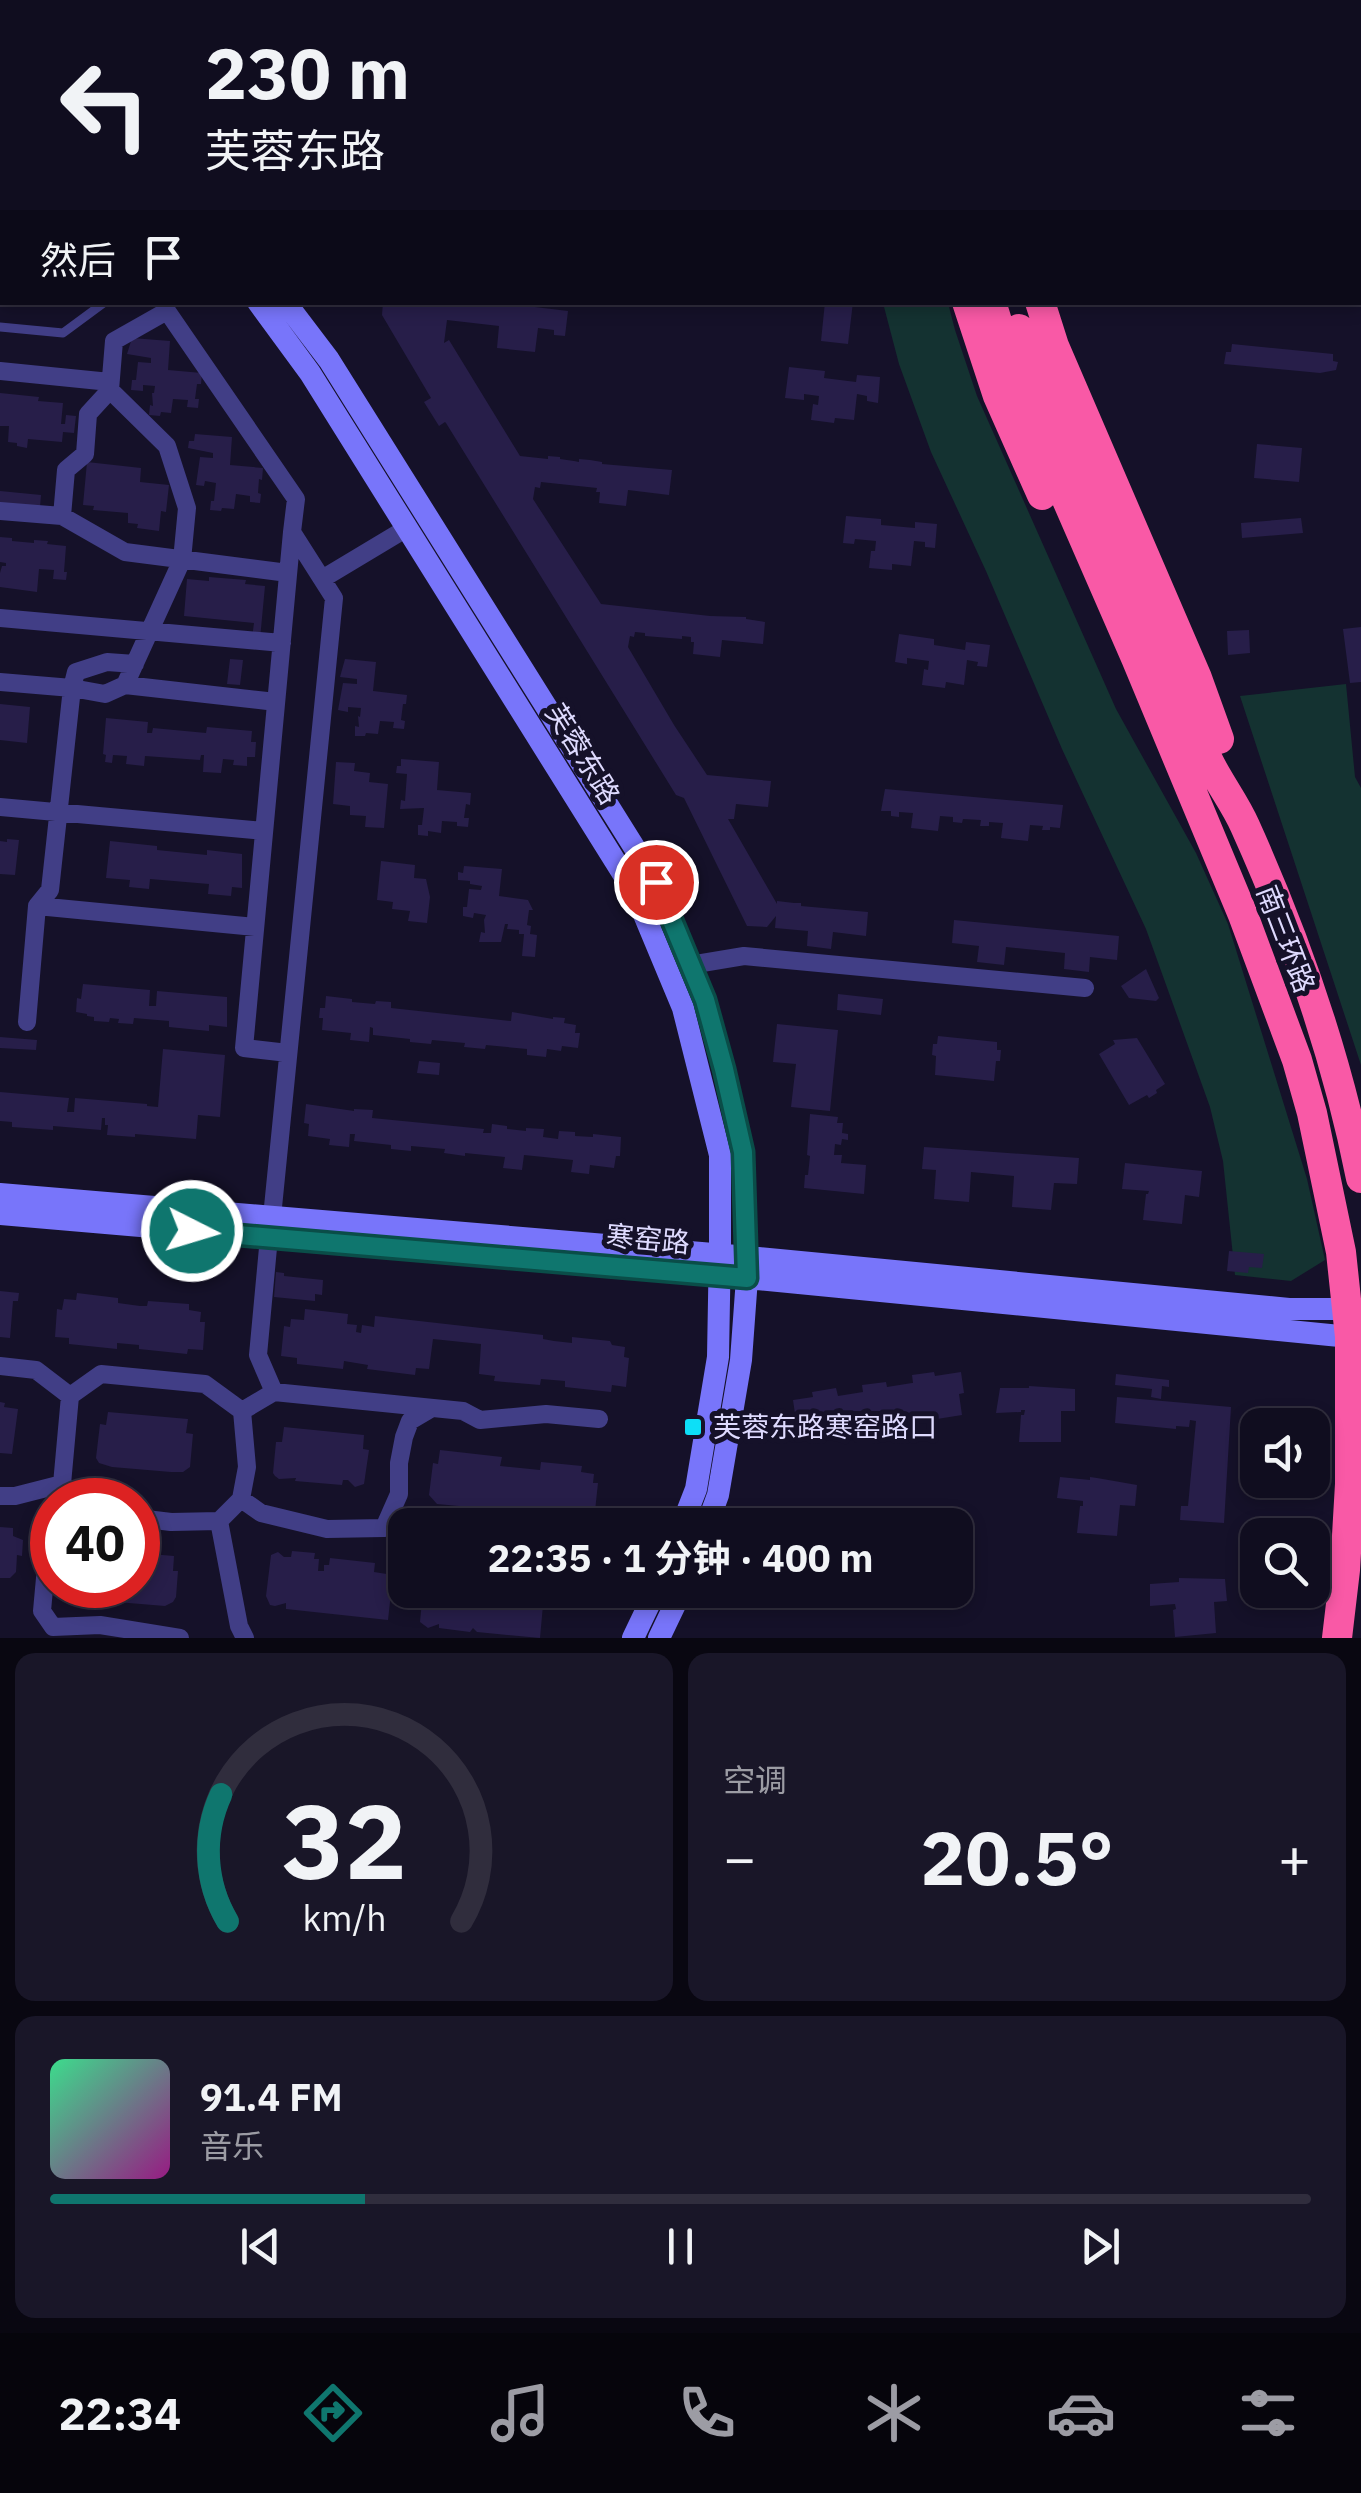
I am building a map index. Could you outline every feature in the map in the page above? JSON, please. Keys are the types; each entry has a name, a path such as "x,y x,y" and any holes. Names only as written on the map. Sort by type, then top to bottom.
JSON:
{"highway":[{"path":"967,305 998,396 1122,675 1208,831"},
{"name":"南三环路","path":"993,305 1016,383 1146,651 1244,823 1311,991 1343,1095 1361,1178"},
{"name":"南三环路","path":"1012,305 1146,651 1208,831 1297,1060 1312,1113 1341,1252 1349,1323 1350,1484 1346,1570 1337,1638"},
{"path":"1041,305 1069,380 1197,678 1239,794 1244,823"}],"main road":[{"name":"芙蓉东路","path":"260,305 310,373 624,876 683,1008 720,1155 718,1358 696,1489 689,1508"},
{"name":"芙蓉东路","path":"287,305 329,360 656,882 705,1000 743,1152 746,1267 738,1379 713,1508"},
{"name":"寒窑路","path":"0,1194 270,1227"},
{"name":"寒窑路","path":"0,1214 270,1227 1270,1308 1349,1323"},
{"path":"633,1638 647,1608"},
{"path":"660,1638 674,1608"}],"street":[{"path":"62,516 66,470 85,454 88,414 110,386 114,340 167,312 296,499 244,1048 288,1053"},
{"path":"0,371 110,386 167,446 187,508 182,560 125,684"},
{"path":"0,512 62,516 126,552 288,572"},
{"path":"322,579 406,528"},
{"path":"274,1392 258,1355 334,598 292,532"},
{"path":"0,618 282,644"},
{"path":"28,1022 37,906 50,890 76,672 107,662 135,664"},
{"path":"0,682 105,694 125,684 276,702"},
{"path":"0,807 264,831"},
{"path":"37,906 255,926"},
{"path":"690,964 744,956 1085,988"},
{"path":"0,1366 36,1370 70,1396"},
{"path":"63,1478 70,1396 101,1374 205,1384 242,1411 247,1468 241,1498 220,1521 160,1521"},
{"path":"242,1411 274,1392 463,1411 480,1420 546,1414 599,1419"},
{"path":"241,1498 260,1513 327,1528 384,1528 398,1494 404,1437 410,1421 433,1408"},
{"path":"0,1496 30,1492"},
{"path":"220,1521 236,1634"},
{"path":"42,1608 47,1633 100,1625 180,1638"}],"lane":[{"path":"0,327 63,334 101,305"}],"green space":[{"path":"884,305 949,305 977,396 1116,709 1196,853 1228,924 1307,1179 1325,1260 1291,1281 1235,1275 1223,1161 1210,1107 1146,929 931,452 899,364"},
{"path":"1346,684 1355,777 1361,788 1361,1065 1240,696"}],"building":[{"path":"383,305 518,305 568,311 565,336 538,328 535,352 497,348 499,326 447,320 444,343 449,340 520,456 672,470 669,495 628,490 626,506 599,503 597,488 541,482 540,488 535,487 533,499 601,604 765,622 763,644 722,640 720,657 693,654 691,637 682,636 645,636 635,632 628,647 707,775 771,781 768,807 736,804 734,819 728,819 777,904 801,903 868,912 866,936 833,932 831,949 807,946 808,931 775,928 776,916 767,927 747,926 684,798 676,795 446,423 439,426 424,402 431,398 382,315"},
{"path":"825,305 853,305 848,344 821,341"},
{"path":"132,338 170,341 168,370 202,373 195,399 199,399 198,408 187,407 188,400 173,399 171,413 149,415 155,386 131,390 138,362 151,363 151,358 127,354"},
{"path":"1232,344 1333,354 1333,361 1338,362 1336,370 1320,373 1224,364"},
{"path":"789,367 825,371 824,378 856,382 857,375 880,377 878,403 857,394 854,420 811,420 813,404 818,405 819,396 804,394 804,400 785,398"},
{"path":"0,393 63,403 61,424 65,424 66,415 76,416 74,433 63,432 62,442 28,439 27,448 8,442 9,426 0,426"},
{"path":"195,434 232,437 230,465 263,468 262,480 259,479 260,503 250,502 250,496 236,494 234,509 210,510 216,483 205,481 204,486 196,485 200,457 213,458 213,453 188,448"},
{"path":"1257,444 1302,448 1299,482 1254,478"},
{"path":"87,462 141,468 140,482 169,485 159,531 128,523 128,513 93,510 94,506 83,505"},
{"path":"0,491 41,495 40,507 0,503"},
{"path":"846,516 881,519 881,525 915,528 915,522 937,524 935,548 914,541 911,566 892,564 892,570 869,568 876,541 855,539 854,544 843,543"},
{"path":"1301,518 1303,533 1242,538 1241,523"},
{"path":"0,537 66,546 66,580 53,579 54,570 39,569 37,592 0,587 0,573 6,563 0,562"},
{"path":"209,577 265,586 260,639 252,638 254,623 184,616 187,579 209,581"},
{"path":"1361,627 1361,682 1350,683 1343,629"},
{"path":"1249,630 1250,653 1228,655 1227,631"},
{"path":"899,634 934,639 934,645 965,650 966,642 990,645 987,667 967,660 964,685 922,685 929,661 907,658 907,664 895,662"},
{"path":"230,659 243,660 240,685 227,684"},
{"path":"345,659 376,662 373,691 407,695 401,720 405,721 404,729 393,728 394,722 380,721 378,734 355,736 361,708 338,710 343,683 357,684 357,679 340,677"},
{"path":"0,704 30,707 27,743 0,740"},
{"path":"106,718 148,722 147,733 152,733 153,728 206,733 207,727 252,731 255,757 247,757 247,766 223,759 221,773 203,772 204,755 200,760 145,756 144,766 126,764 127,756 113,755 112,763 105,762"},
{"path":"401,759 439,762 437,790 471,793 464,818 469,818 468,827 442,821 441,833 428,831 428,836 418,835 424,808 400,809 401,800 405,801 407,774 396,773"},
{"path":"336,762 355,763 354,771 370,773 369,782 388,784 384,828 365,827 366,816 350,815 350,806 333,804"},
{"path":"885,789 1063,805 1060,828 1042,830 1043,826 1030,825 1028,841 1001,838 1003,823 980,826 981,820 963,819 962,823 940,816 938,831 911,828 913,813 899,812 899,817 891,816 891,811 881,811"},
{"path":"19,840 15,875 0,874 0,841"},
{"path":"110,841 207,855 207,850 242,854 242,888 232,887 231,896 208,894 209,884 150,879 149,889 129,887 130,880 106,878"},
{"path":"381,861 415,865 414,878 426,879 430,897 427,923 408,921 410,911 392,909 393,902 377,900"},
{"path":"464,866 502,869 499,896 528,900 533,910 529,910 527,925 531,926 530,934 537,935 535,957 522,956 524,934 507,929 508,924 501,942 479,942 481,932 485,933 486,915 463,916 463,907 467,907 469,889 481,890 482,886 458,880 458,872 463,873"},
{"path":"954,920 1119,936 1117,960 1090,957 1089,972 1064,969 1065,953 1006,947 1004,965 977,962 979,946 952,943"},
{"path":"1146,969 1159,998 1129,998 1121,986"},
{"path":"83,984 150,990 149,1006 156,1006 157,991 227,997 227,1027 209,1025 209,1031 169,1027 169,1021 94,1021 94,1017 76,1012"},
{"path":"838,994 883,999 881,1015 837,1010"},
{"path":"326,996 352,1002 391,1002 391,1008 511,1021 512,1012 565,1018 564,1023 576,1025 575,1033 580,1033 578,1048 547,1049 546,1057 527,1055 527,1049 486,1045 485,1049 432,1040 431,1044 410,1042 373,1035 370,1027 369,1042 350,1040 351,1033 322,1030 320,1008 325,1008"},
{"path":"777,1024 838,1030 830,1111 791,1107 796,1064 773,1062"},
{"path":"938,1036 997,1042 997,1050 1001,1050 994,1081 935,1075 936,1056 932,1055"},
{"path":"0,1037 37,1040 36,1050 0,1048"},
{"path":"1137,1038 1165,1084 1149,1098 1147,1095 1129,1105 1099,1054 1115,1044 1113,1040"},
{"path":"163,1049 225,1055 220,1117 198,1115 196,1139 107,1135 105,1118 101,1130 12,1127 12,1122 0,1121 0,1092 69,1098 67,1112 74,1112 75,1098 158,1107"},
{"path":"419,1061 440,1063 439,1075 417,1073"},
{"path":"306,1104 373,1110 372,1118 484,1129 483,1133 491,1133 492,1124 526,1131 544,1129 543,1137 558,1139 559,1131 575,1132 575,1136 621,1137 620,1156 616,1156 614,1168 590,1165 589,1174 571,1172 573,1160 524,1155 522,1170 503,1168 505,1157 465,1156 444,1153 445,1149 411,1146 411,1151 391,1149 391,1145 354,1141 355,1134 350,1134 349,1147 329,1145 330,1139 308,1136 309,1124 304,1123"},
{"path":"810,1114 838,1117 837,1123 843,1123 842,1133 848,1134 848,1140 835,1144 834,1155 842,1155 841,1163 866,1165 864,1194 804,1188 810,1156"},
{"path":"924,1147 1079,1158 1077,1184 1054,1183 1051,1210 1012,1207 1014,1176 971,1172 969,1202 934,1199 936,1170 922,1169"},
{"path":"1125,1163 1202,1171 1199,1197 1185,1195 1182,1224 1143,1220 1149,1191 1122,1189"},
{"path":"1229,1251 1264,1254 1262,1268 1249,1267 1248,1273 1227,1271"},
{"path":"276,1272 323,1280 322,1295 315,1294 315,1301 274,1297"},
{"path":"0,1291 19,1293 18,1301 13,1301 10,1338 0,1337"},
{"path":"77,1293 118,1298 118,1303 140,1306 147,1306 148,1301 189,1304 189,1310 201,1312 200,1322 205,1322 203,1350 188,1349 187,1354 117,1343 117,1349 69,1344 69,1338 55,1337 57,1309 62,1310 64,1299 76,1300"},
{"path":"305,1309 348,1314 347,1324 357,1325 356,1332 361,1333 362,1325 374,1327 375,1316 543,1335 543,1339 572,1343 572,1337 610,1341 625,1347 624,1357 629,1358 626,1387 612,1385 611,1392 565,1387 565,1381 541,1379 540,1385 494,1381 495,1376 479,1374 481,1344 433,1339 429,1369 416,1368 415,1375 367,1369 368,1365 344,1361 343,1369 297,1364 297,1358 281,1356 284,1326 290,1327 291,1319 304,1320"},
{"path":"934,1372 935,1376 961,1372 962,1415 799,1441 793,1400 836,1388 838,1396 863,1392 862,1385 913,1383 912,1375"},
{"path":"1116,1374 1169,1380 1169,1387 1162,1386 1161,1399 1151,1397 1152,1389 1115,1385"},
{"path":"1000,1388 1075,1389 1075,1411 1061,1411 1061,1442 1019,1442 1021,1415 1025,1410 996,1413"},
{"path":"1117,1397 1231,1407 1224,1523 1180,1520 1181,1506 1188,1506 1196,1421 1190,1420 1189,1427 1176,1429 1115,1423"},
{"path":"0,1402 5,1403 4,1407 18,1409 12,1454 0,1453"},
{"path":"108,1412 188,1419 186,1433 193,1434 190,1467 183,1472 171,1472 99,1463 96,1458 100,1424 106,1425"},
{"path":"284,1427 364,1435 363,1449 369,1450 364,1484 355,1487 348,1480 343,1480 342,1485 279,1479 273,1473 276,1442 282,1442"},
{"path":"440,1450 502,1457 500,1466 540,1470 541,1462 582,1466 581,1472 594,1474 593,1483 598,1483 595,1508 437,1504 429,1495 433,1463 438,1464"},
{"path":"1060,1477 1090,1477 1137,1485 1135,1506 1120,1505 1117,1536 1077,1533 1083,1501 1057,1498"},
{"path":"0,1527 13,1528 13,1536 23,1540 22,1556 17,1555 16,1572 10,1578 0,1578"},
{"path":"292,1551 315,1553 318,1571 324,1571 330,1558 375,1563 374,1572 388,1574 388,1620 286,1609 286,1603 270,1605 266,1596 271,1555 278,1552 291,1557"},
{"path":"160,1555 174,1556 173,1571 178,1571 176,1597 160,1606"},
{"path":"1179,1578 1225,1579 1227,1601 1214,1602 1216,1633 1175,1637 1175,1604 1150,1606 1150,1584 1179,1582"},
{"path":"421,1608 543,1608 540,1638 477,1632 473,1628 470,1632 439,1628 439,1624 428,1628 420,1622"}],"place":[{"name":"芙蓉东路寒窑路口","path":"693,1427"}],"route":[{"path":"192,1231 747,1278 743,1152 724,1069 705,1000 656,882"}]}
